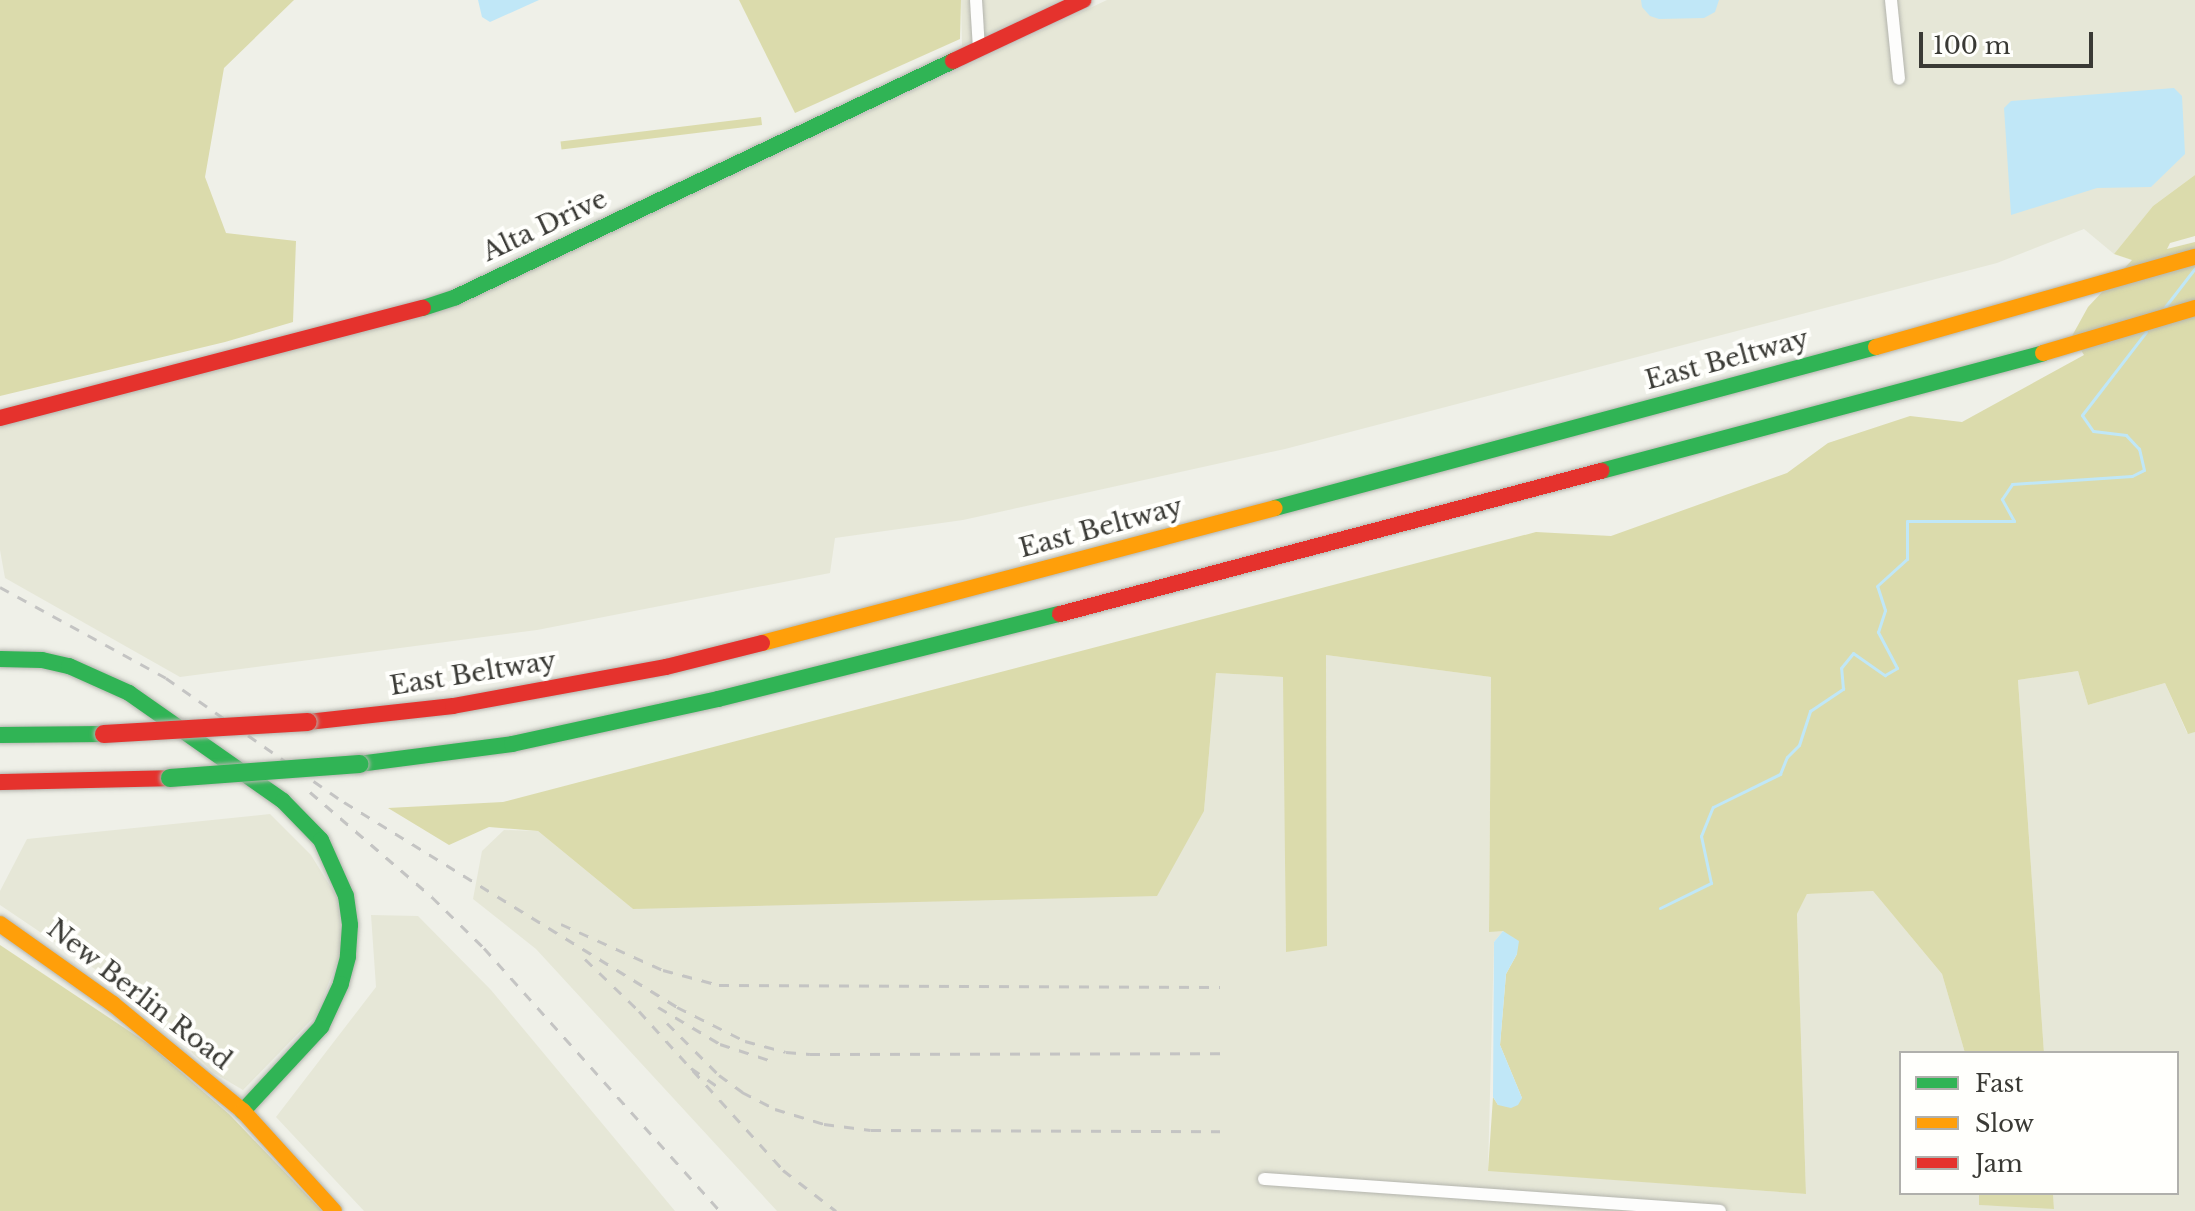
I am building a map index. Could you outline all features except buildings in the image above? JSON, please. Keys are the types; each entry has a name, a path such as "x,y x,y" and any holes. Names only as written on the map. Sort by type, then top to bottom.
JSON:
{"main road":[{"name":"Alta Drive","path":"0,418 456,297 1083,0"},
{"name":"East Beltway","path":"0,735 104,734 308,722 453,706 666,667 1047,570 2082,291 2195,257"},
{"path":"0,782 170,778 359,764 512,744 718,699 1158,590 2066,347 2195,308"},
{"path":"0,659 42,660 69,666 129,693 283,801 305,820 328,852 346,896 350,925 348,957 341,984 321,1027 243,1111"},
{"name":"New Berlin Road","path":"0,924 113,1004 243,1111 334,1211"}],"street":[{"path":"976,0 979,49"},
{"path":"1891,0 1899,79"},
{"path":"1264,1179 1720,1211"}],"shaded area":[{"path":"961,0 1059,0 962,46"},
{"path":"1107,0 2195,0 2195,175 2153,206 2114,254 2084,229 1997,263 1285,449 963,520 835,538 830,573 537,630 180,677 5,578 0,550 0,424 459,304"},
{"path":"1326,655 1491,677 1489,931 1503,931 1494,942 1488,1170 1806,1194 1797,914 1807,894 1873,891 1942,974 1964,1051 1899,1051 1899,1195 1979,1195 1979,1205 2054,1208 2053,1195 2179,1195 2179,1051 2044,1051 2018,680 2078,671 2088,705 2165,683 2187,733 2195,732 2195,1211 777,1211 536,949 473,899 482,851 504,830 538,831 633,909 1204,811 1216,673 1284,677 1286,951 1327,946"},
{"path":"270,814 311,855 338,899 342,949 316,1015 243,1090 214,1073 120,986 0,905 0,891 27,839"},
{"path":"371,915 418,916 491,990 675,1211 364,1211 276,1117 376,987"}],"green space":[{"path":"0,0 294,0 224,68 205,177 226,233 296,241 293,322 225,342 0,396"},
{"path":"739,0 961,0 960,39 795,113"},
{"path":"761,117 762,125 561,150 561,142"},
{"path":"2195,175 2195,236 2170,243 2167,249 2195,242 2195,732 2188,734 2165,683 2088,705 2078,671 2018,680 2044,1051 1964,1051 1942,974 1873,891 1807,894 1797,914 1806,1194 1488,1171 1493,1097 1498,1105 1522,1098 1500,1045 1506,974 1517,954 1503,931 1489,932 1491,677 1326,655 1327,946 1286,952 1283,677 1216,673 1204,811 1157,896 633,909 538,831 489,827 449,845 388,808 503,802 1536,532 1611,536 1787,473 1828,443 1910,416 1962,422 2084,355 2072,336 2088,307 2132,260 2114,254 2153,206"},
{"path":"0,945 150,1045 230,1115 322,1211 0,1211"},
{"path":"1979,1195 2053,1195 2054,1209 1979,1205"}],"water":[{"path":"478,0 539,0 490,22 482,17"},
{"path":"1641,0 1719,0 1715,12 1704,18 1659,19 1650,16 1642,7"},
{"path":"2174,88 2182,96 2185,154 2151,187 2097,188 2011,215 2004,108 2011,101"},
{"path":"1503,931 1519,941 1517,954 1506,974 1500,1045 1522,1098 1518,1105 1511,1108 1498,1105 1493,1097 1494,942"}],"waterway":[{"path":"2165,307 2195,268"},
{"path":"1660,908 1711,883 1701,836 1713,807 1780,774 1787,757 1799,745 1810,711 1843,689 1841,668 1853,653 1885,675 1897,668 1878,632 1885,610 1877,586 1907,559 1907,521 2014,521 2002,499 2012,484 2132,476 2144,470 2139,449 2126,435 2093,431 2082,415 2146,332"}],"railway":[{"path":"0,587 166,678 344,802 677,1007 745,1041 786,1052 810,1054 1223,1053"},
{"path":"310,792 432,897 484,948 720,1211"},
{"path":"561,924 663,970 719,985 1220,987"},
{"path":"585,959 639,1011 783,1170 836,1211"},
{"path":"658,1007 720,1044 772,1061"},
{"path":"667,1023 719,1075 742,1092 775,1109 824,1124 871,1130 1220,1131"},
{"path":"691,1068 720,1088"}],"traffic: fast":[{"path":"423,308 456,297 953,61"},
{"path":"1275,508 1876,347"},
{"path":"1601,471 2043,353"},
{"path":"359,764 512,744 718,699 1060,614"},
{"path":"0,659 42,660 69,666 129,693 283,801 321,840 346,896 350,925 348,957 341,984 321,1027 243,1111"},
{"path":"0,735 104,734"},
{"path":"170,778 359,764"}],"traffic: slow":[{"path":"1876,347 2195,257"},
{"path":"2043,353 2195,308"},
{"path":"762,643 1275,508"},
{"path":"0,924 113,1004 243,1111 334,1211"}],"traffic: jam":[{"path":"953,61 1083,0"},
{"path":"0,418 423,308"},
{"path":"1060,614 1601,471"},
{"path":"308,722 453,706 666,667 762,643"},
{"path":"104,734 308,722"},
{"path":"0,782 170,778"}]}
